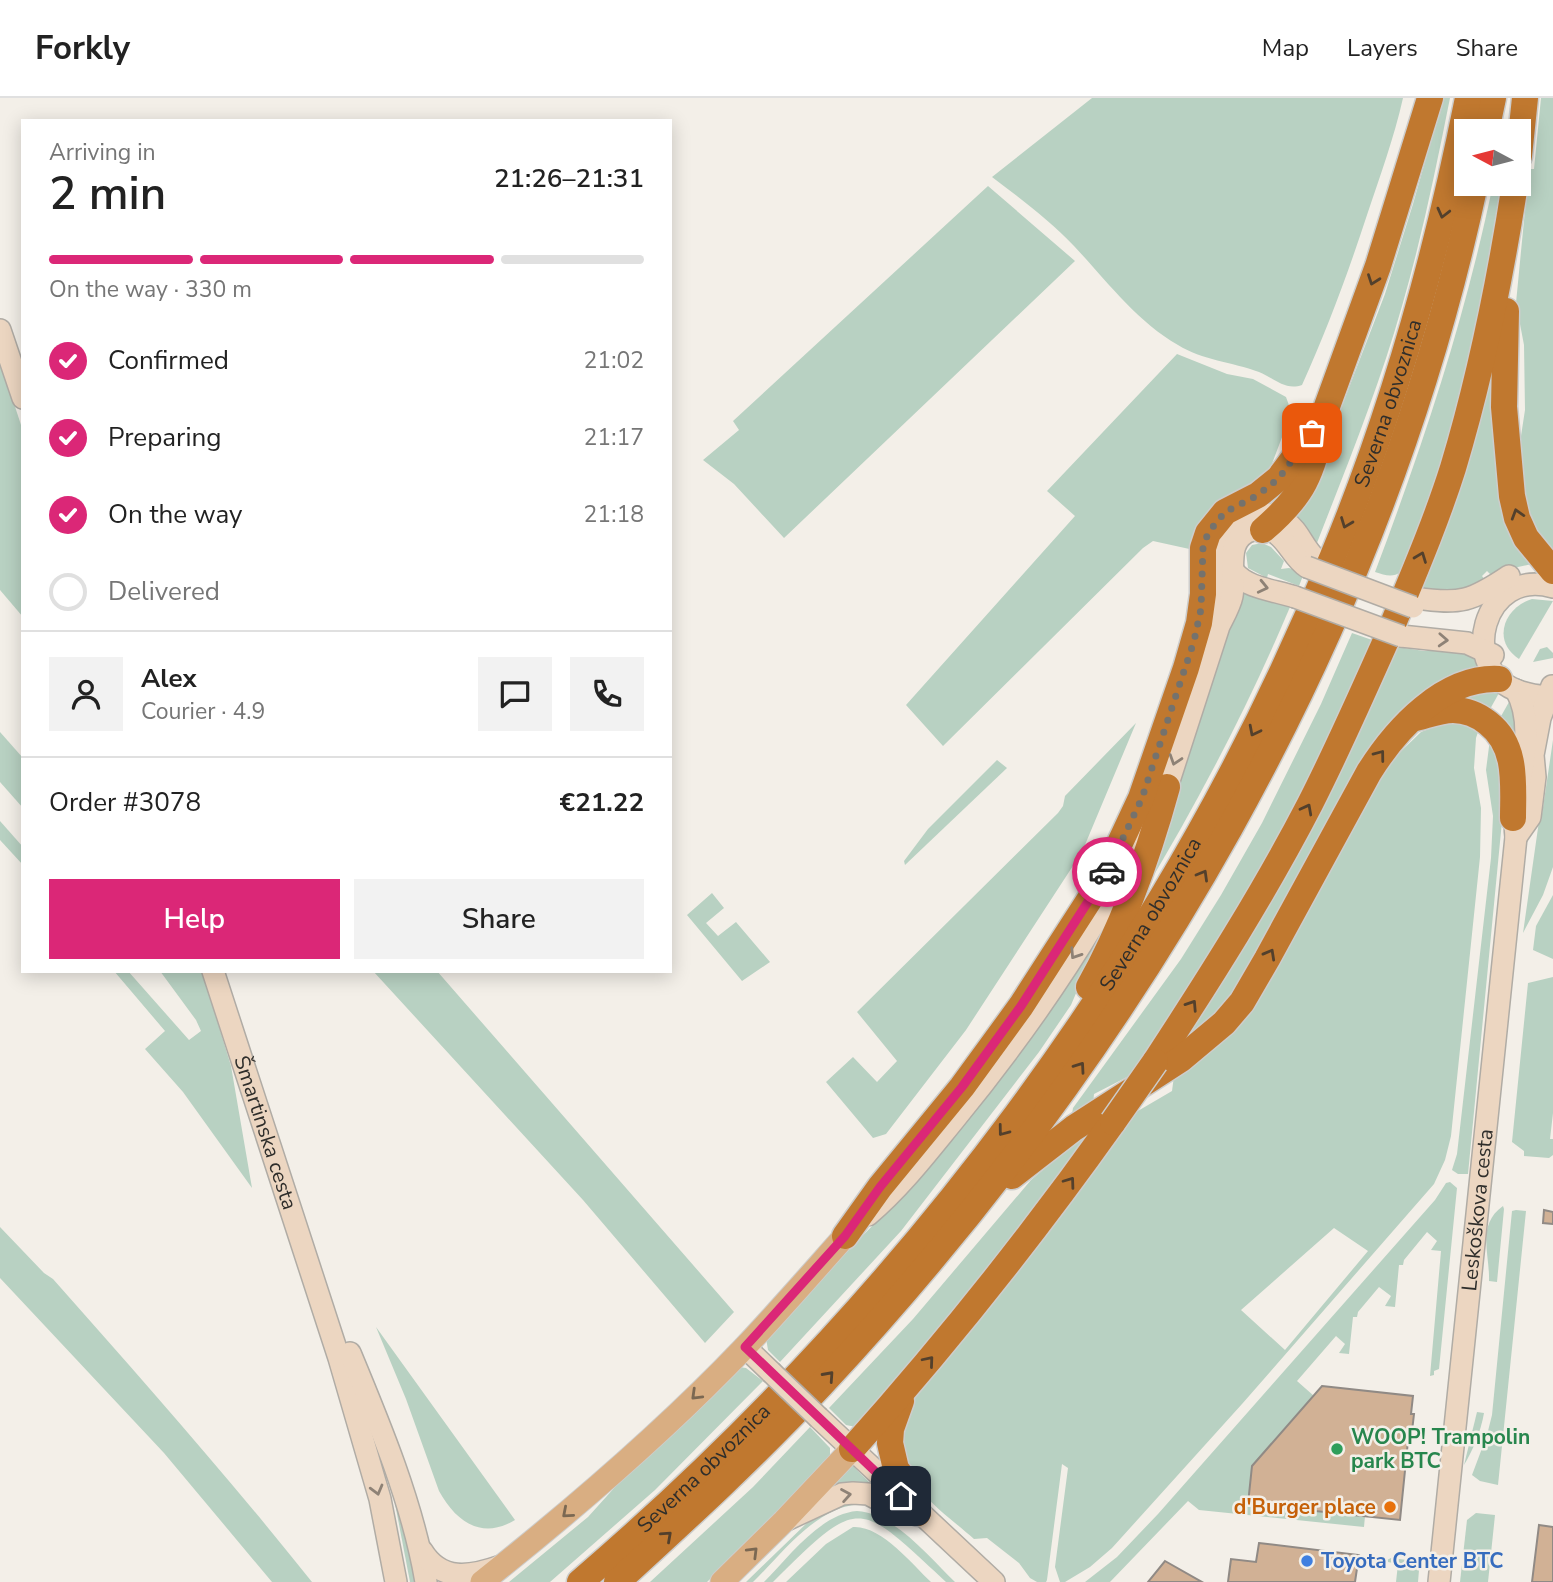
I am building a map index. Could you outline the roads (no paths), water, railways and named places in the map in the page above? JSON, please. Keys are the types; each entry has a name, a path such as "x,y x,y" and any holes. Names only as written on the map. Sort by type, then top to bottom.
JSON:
{"highway":[{"path":"1265,520 1299,493 1313,466 1324,418 1386,242 1430,98"},
{"name":"Severna obvoznica","path":"579,1582 704,1469 797,1374 918,1239 1025,1103 1100,995 1168,889 1233,772 1305,624 1357,496 1403,360 1438,233 1468,98"},
{"path":"1489,119 1493,98"},
{"path":"1523,119 1525,98"},
{"name":"Severna obvoznica","path":"617,1582 740,1468 889,1310 974,1209 1079,1069 1175,924 1259,775 1300,693 1349,583 1426,369 1472,196"},
{"path":"852,1449 907,1387 1026,1240 1113,1122 1231,943 1310,804 1371,678 1413,578 1452,470 1485,345 1513,196"},
{"path":"1508,233 1504,407 1512,496 1517,518 1526,538 1553,571"},
{"path":"845,1236 880,1187 962,1087 1021,1006 1104,877 1142,798 1186,668 1199,623 1203,594 1203,548 1208,533 1225,512 1258,495 1279,478 1324,418"},
{"path":"974,1209 1036,1156 1181,1059 1224,1023 1242,1002 1267,959 1368,772 1396,736 1428,702 1446,692 1476,680 1510,680"},
{"path":"1415,718 1452,710 1471,713 1490,724 1507,746 1511,758 1514,828"},
{"path":"1025,1103 1093,981 1125,911 1151,844 1167,787"},
{"path":"907,1387 894,1418 890,1443 897,1469 909,1487 918,1513"}],"main road":[{"path":"0,330 21,392"},
{"path":"1219,625 1219,578 1216,560 1219,541 1230,525 1238,519 1265,520 1295,530 1309,561 1325,564 1414,603 1450,614 1491,609"},
{"path":"482,1582 618,1468 745,1347 845,1236 888,1198 1010,1049 1108,902 1167,787 1219,625 1231,601 1234,572 1232,556 1237,541 1265,520"},
{"path":"1414,603 1467,600 1483,594 1519,572 1553,571"},
{"path":"1234,572 1251,585 1295,597 1401,636 1456,641 1484,649 1484,630 1491,609 1498,600 1515,589 1531,584 1553,587"},
{"name":"Leskoškova cesta","path":"1439,1582 1525,741 1521,699 1510,680 1487,660 1484,649"},
{"name":"Leskoškova cesta","path":"1510,680 1552,695 1530,817 1514,828"},
{"name":"Šmartinska cesta","path":"214,973 319,1292 380,1499 396,1582"},
{"name":"Šmartinska cesta","path":"319,1292 349,1350 373,1408 418,1544 426,1582"},
{"path":"745,1347 994,1582"},
{"path":"722,1582 852,1449"},
{"path":"784,1521 842,1494 853,1493 868,1494 895,1508 918,1513"},
{"path":"418,1544 430,1564 444,1573 461,1576 480,1574 503,1566"}],"place":[{"name":"WOOP! Trampolin park BTC","path":"1337,1449"},
{"name":"d'Burger place","path":"1390,1507"},
{"name":"Toyota Center BTC","path":"1307,1561"}]}
